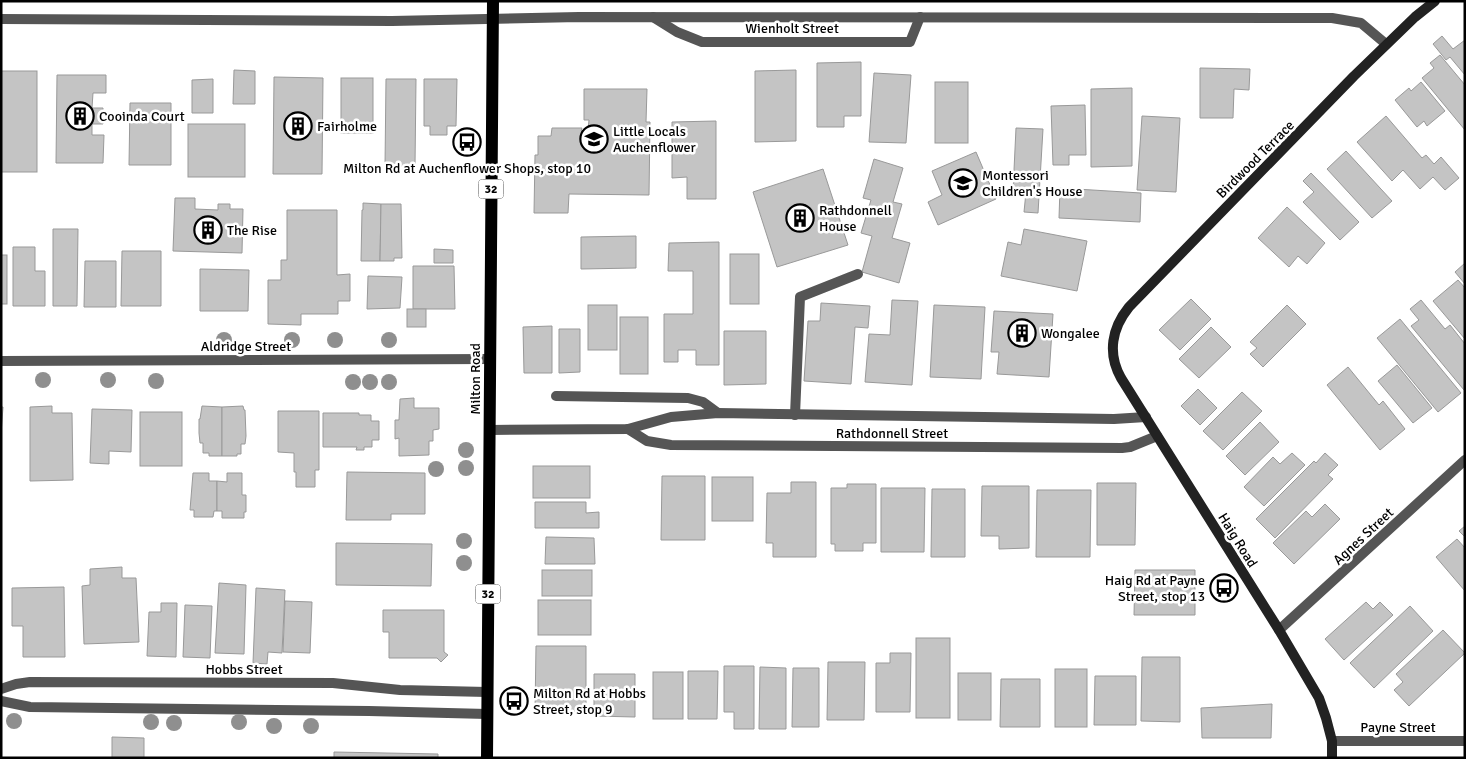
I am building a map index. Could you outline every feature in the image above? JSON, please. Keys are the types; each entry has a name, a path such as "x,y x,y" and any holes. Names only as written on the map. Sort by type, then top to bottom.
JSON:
{"main road":[{"name":"Milton Road","path":"487,758 493,1"}],"street":[{"name":"Birdwood Terrace","path":"1113,341 1117,325 1129,306 1386,44 1432,3"},
{"name":"Wienholt Street","path":"653,17 677,32 702,42 910,42 920,17"},
{"name":"Wienholt Street","path":"1,20 392,21 653,17 1332,18 1361,23 1386,44"},
{"path":"795,416 799,293 858,274"},
{"name":"Haig Road","path":"1113,341 1114,362 1117,371 1279,630 1319,698 1332,741 1332,758"},
{"name":"Aldridge Street","path":"1,360 490,359"},
{"path":"556,396 688,398 703,402 718,414"},
{"name":"Rathdonnell Street","path":"490,430 628,429 671,417 718,414 1114,419 1146,417"},
{"name":"Rathdonnell Street","path":"628,429 648,441 671,445 1109,448 1130,447 1157,436"},
{"name":"Agnes Street","path":"1279,630 1465,460"},
{"name":"Hobbs Street","path":"1,689 30,682 333,683 400,690 487,692"},
{"path":"1,701 30,707 487,714"},
{"name":"Payne Street","path":"1332,741 1465,741"}],"building":[{"path":"1442,36 1453,49 1465,40 1465,75 1450,57 1446,60 1433,44"},
{"path":"1440,55 1465,85 1465,130 1422,78 1434,68 1430,63"},
{"path":"861,62 861,116 844,116 844,127 817,127 817,63"},
{"path":"1200,68 1250,69 1249,90 1234,89 1233,118 1200,118"},
{"path":"234,70 255,71 255,104 233,104"},
{"path":"796,70 796,141 755,142 755,71"},
{"path":"1,71 37,71 37,172 1,172"},
{"path":"874,73 911,75 906,143 869,142"},
{"name":"Cooinda Court","path":"57,75 106,75 106,93 93,93 92,108 103,108 103,124 92,124 92,135 104,135 103,163 56,163"},
{"name":"Fairholme","path":"274,77 323,78 322,174 273,174"},
{"path":"341,78 373,78 373,133 341,133"},
{"path":"213,79 213,113 192,113 192,80"},
{"path":"386,79 416,79 415,166 385,166"},
{"path":"424,79 457,79 456,126 447,126 447,135 430,135 430,126 424,126"},
{"name":"Montessori Children's House","path":"935,82 968,82 968,143 935,143"},
{"path":"1421,82 1445,111 1427,126 1424,121 1417,127 1395,100 1409,88 1411,91"},
{"path":"1132,88 1132,166 1091,167 1091,89"},
{"path":"584,89 647,89 646,122 650,122 649,195 569,194 568,213 534,213 535,155 538,155 538,136 551,136 552,128 582,128 581,131 588,131 589,120 584,120"},
{"path":"130,103 171,103 171,165 129,165"},
{"path":"1085,105 1086,155 1069,155 1069,165 1053,165 1051,106"},
{"path":"1142,116 1180,118 1176,192 1137,190"},
{"path":"1386,116 1422,158 1426,155 1434,164 1441,157 1459,178 1445,190 1433,177 1420,189 1403,170 1392,181 1357,142"},
{"path":"716,121 716,199 687,199 687,177 672,178 672,122"},
{"path":"188,124 245,124 245,177 188,177"},
{"path":"1016,128 1043,129 1038,213 1024,212 1026,192 1013,191"},
{"path":"1346,151 1392,201 1372,218 1327,169"},
{"name":"Montessori Children's House","path":"976,152 996,199 938,225 928,202 942,195 932,171"},
{"path":"874,159 903,168 893,202 902,204 892,238 910,243 899,283 862,272 872,236 861,233 871,200 863,198"},
{"name":"Rathdonnell House","path":"823,169 848,245 777,267 753,192"},
{"path":"1311,173 1359,222 1340,240 1303,202 1314,192 1303,181"},
{"path":"1060,188 1141,193 1140,222 1059,218"},
{"name":"The Rise","path":"175,198 195,198 195,209 218,210 218,204 230,204 230,209 243,209 242,253 173,251"},
{"path":"363,203 381,204 380,261 361,261"},
{"path":"381,204 401,204 402,258 394,258 394,261 380,261"},
{"path":"1287,207 1325,243 1307,264 1298,256 1289,267 1258,238"},
{"path":"287,210 337,210 337,275 350,274 350,301 338,301 338,314 301,314 301,325 268,324 268,280 281,280 281,260 287,260"},
{"path":"53,229 78,229 77,306 53,306"},
{"path":"1024,229 1087,241 1077,291 1001,276 1008,242 1021,245"},
{"path":"636,236 636,268 581,269 581,237"},
{"path":"719,242 719,365 696,365 696,350 678,350 678,362 664,362 664,314 693,314 693,271 668,271 669,243"},
{"path":"13,247 35,247 35,271 45,271 45,306 13,306"},
{"path":"434,249 453,250 453,263 434,263"},
{"path":"122,251 161,251 161,306 121,306"},
{"path":"730,254 759,254 759,304 730,304"},
{"path":"1,255 7,255 7,304 1,304"},
{"path":"85,261 116,261 116,307 84,307"},
{"path":"1465,263 1465,284 1455,272"},
{"path":"413,266 454,266 455,309 413,309"},
{"path":"200,269 249,270 248,311 200,311"},
{"path":"368,276 402,277 400,308 367,309"},
{"path":"1458,280 1465,288 1465,339 1433,301"},
{"path":"1191,299 1211,319 1180,350 1159,330"},
{"path":"892,300 918,301 912,385 865,382 869,334 890,335"},
{"path":"1421,300 1445,329 1450,325 1465,344 1464,390 1411,326 1419,320 1410,309"},
{"path":"821,303 870,306 868,328 855,327 851,384 804,381 808,321 820,321"},
{"path":"588,305 617,305 617,350 588,350"},
{"path":"934,305 985,307 981,379 930,377"},
{"path":"1287,305 1306,324 1263,367 1250,354 1257,348 1250,342"},
{"path":"407,309 426,309 426,327 407,327"},
{"name":"Wongalee","path":"994,311 1053,314 1049,377 997,374 999,352 991,352"},
{"path":"620,317 648,317 648,374 620,374"},
{"path":"1400,319 1461,393 1438,412 1377,338"},
{"path":"552,326 552,373 524,373 523,327"},
{"path":"1211,327 1231,347 1199,378 1179,359"},
{"path":"559,329 580,329 580,372 559,373"},
{"path":"724,331 766,331 766,384 724,385"},
{"path":"1397,365 1432,408 1413,423 1378,381"},
{"path":"1348,367 1379,405 1383,401 1405,429 1380,450 1327,385"},
{"path":"1198,389 1217,408 1200,425 1181,406"},
{"path":"1242,392 1262,411 1223,450 1203,431"},
{"path":"414,398 414,408 439,408 439,429 433,430 433,441 429,441 429,455 399,456 399,438 395,439 395,420 399,420 400,399"},
{"path":"52,406 52,413 72,413 73,480 30,481 30,407"},
{"path":"202,406 222,407 222,456 209,456 209,453 203,453 203,443 200,443 199,433 199,419"},
{"path":"243,406 245,410 246,436 245,444 241,444 241,454 237,454 237,456 222,456 222,407"},
{"path":"1,407 3,407 1,434"},
{"path":"92,409 132,410 131,452 109,451 109,464 90,463"},
{"path":"278,411 319,411 319,470 315,470 315,487 296,487 294,453 278,452"},
{"path":"140,412 182,412 182,466 140,466"},
{"path":"323,413 371,415 371,421 379,421 379,440 372,440 372,447 364,447 364,450 356,450 357,447 323,447"},
{"path":"1260,422 1279,442 1245,475 1226,456"},
{"path":"1292,453 1305,465 1264,506 1244,487 1273,457 1280,464"},
{"path":"1325,453 1338,465 1328,475 1333,479 1275,538 1256,519 1314,461 1316,463"},
{"path":"533,466 590,466 590,498 533,498"},
{"path":"347,472 425,473 425,514 391,514 391,520 346,520"},
{"path":"193,473 209,473 209,481 217,481 217,511 214,511 213,517 194,517 194,510 190,510"},
{"path":"227,473 242,473 242,495 246,495 244,518 222,518 222,511 217,511 217,481 227,482"},
{"path":"662,476 705,476 705,540 661,540"},
{"path":"712,477 753,477 753,521 712,521"},
{"path":"791,482 816,482 816,557 773,557 773,543 766,543 767,493 791,493"},
{"path":"1097,483 1136,483 1135,545 1097,545"},
{"path":"847,484 876,484 876,543 863,543 863,551 835,551 835,544 831,544 831,488 847,488"},
{"path":"982,486 1029,486 1029,548 999,549 999,536 981,536"},
{"path":"881,488 925,488 924,552 881,552"},
{"path":"932,489 965,489 965,557 931,557"},
{"path":"1037,490 1091,490 1090,557 1036,557"},
{"path":"535,502 586,502 586,513 599,512 599,528 535,528"},
{"path":"1325,504 1340,519 1294,564 1273,543 1306,511 1312,517"},
{"path":"1465,526 1465,537 1459,531"},
{"path":"546,537 594,538 595,564 545,564"},
{"path":"1457,539 1465,548 1465,591 1436,557"},
{"path":"336,543 432,544 431,586 336,585"},
{"path":"122,567 122,578 136,578 139,642 84,644 82,586 90,585 90,569"},
{"path":"542,570 592,570 592,596 542,596"},
{"path":"1135,570 1195,570 1195,615 1134,615"},
{"path":"219,583 246,585 244,654 215,653"},
{"path":"64,587 65,657 23,657 23,626 12,626 12,588"},
{"path":"256,588 285,590 282,653 268,652 267,664 253,663"},
{"path":"538,600 591,600 591,635 538,635"},
{"path":"285,601 312,602 310,653 283,652"},
{"path":"1366,602 1373,609 1380,602 1393,615 1344,660 1325,639"},
{"path":"161,603 177,603 176,657 147,656 149,612 161,612"},
{"path":"185,605 212,606 210,658 183,657"},
{"path":"1410,606 1433,631 1374,688 1350,663"},
{"path":"383,610 444,610 444,652 448,655 441,662 437,658 389,658 389,632 383,632"},
{"path":"1443,630 1465,653 1409,706 1394,690 1403,682 1396,674"},
{"path":"916,638 950,638 950,718 916,718"},
{"path":"536,646 586,646 586,712 535,712"},
{"path":"890,653 911,653 910,712 876,712 876,663 890,663"},
{"path":"1142,657 1180,657 1180,722 1141,721"},
{"path":"828,662 865,662 864,720 827,720"},
{"path":"724,666 754,666 754,729 734,729 734,712 724,712"},
{"path":"760,667 786,668 786,729 759,729"},
{"path":"793,668 819,668 819,727 792,727"},
{"path":"1055,669 1087,669 1087,727 1055,727"},
{"path":"688,671 718,671 717,719 688,719"},
{"path":"653,672 683,672 683,719 653,719"},
{"path":"958,673 991,673 991,720 958,720"},
{"path":"594,674 635,674 635,717 594,716"},
{"path":"1095,676 1136,676 1136,725 1094,725"},
{"path":"1001,679 1040,679 1040,727 1000,727"},
{"path":"1272,704 1271,738 1202,738 1201,708"},
{"path":"112,737 144,738 144,758 112,758"},
{"path":"334,752 438,754 438,758 334,758"}],"place":[{"name":"Cooinda Court","path":"80,116"},
{"name":"Fairholme","path":"298,126"},
{"name":"Little Locals Auchenflower","path":"594,139"},
{"name":"Milton Rd at Auchenflower Shops, stop 10","path":"467,142"},
{"name":"Montessori Children's House","path":"963,183"},
{"name":"Rathdonnell House","path":"800,218"},
{"name":"The Rise","path":"208,230"},
{"name":"Wongalee","path":"1022,333"},
{"name":"Haig Rd at Payne Street, stop 13","path":"1224,588"},
{"name":"Milton Rd at Hobbs Street, stop 9","path":"514,701"}]}
